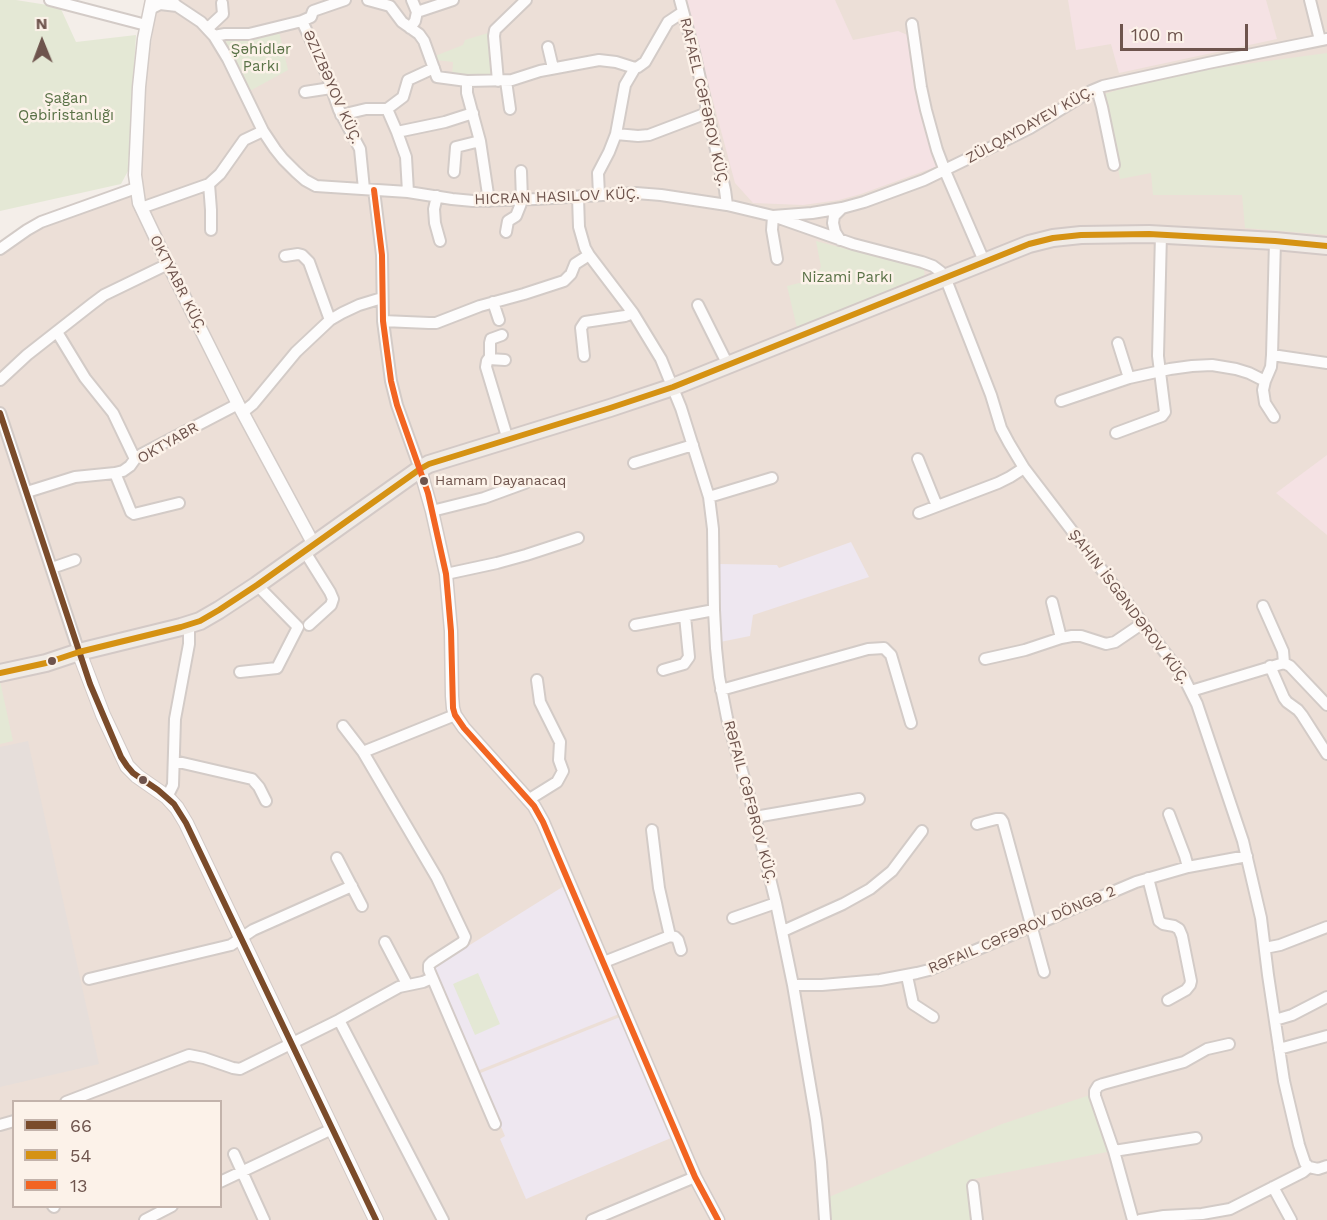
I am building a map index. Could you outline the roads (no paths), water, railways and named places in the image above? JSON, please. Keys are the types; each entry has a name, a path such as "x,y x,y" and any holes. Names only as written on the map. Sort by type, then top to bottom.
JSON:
{"main road":[{"path":"0,673 189,625 209,616 257,585 420,469 673,387 1016,248 1053,238 1161,234 1327,246"},
{"path":"0,663 43,654 78,652"},
{"path":"78,652 103,715 127,766 133,774 167,797 186,823 375,1220"}],"street":[{"path":"50,0 146,25"},
{"name":"ƏZIZBƏYOV KÜÇ.","path":"308,0 313,11"},
{"path":"222,3 223,14 211,32 249,34 302,21 311,17 313,11 345,0"},
{"path":"368,0 390,6 402,22 422,38 439,78 502,81 598,60 616,62 635,68"},
{"path":"410,28 417,12 411,0"},
{"path":"417,12 453,0"},
{"path":"510,110 502,81 494,32 498,25 526,0"},
{"name":"RAFAEL CƏFƏROV KÜÇ.","path":"680,0 694,52 727,205"},
{"path":"1310,0 1323,39"},
{"path":"151,5 174,3"},
{"name":"HICRAN HASILOV KÜÇ.","path":"174,3 211,32 228,59 263,131 283,159 311,183 322,187 408,192 462,200 489,201 647,193 727,205 773,216 840,240 922,262 938,269 945,277"},
{"name":"OKTYABR KÜÇ.","path":"151,5 146,25 139,87 135,155 136,188 141,208 309,549"},
{"path":"599,195 598,173 616,134 624,85 635,68 645,62 668,22 683,12"},
{"name":"ƏZIZBƏYOV KÜÇ.","path":"302,21 327,75 341,115 360,149 382,255 383,321 393,392 420,469"},
{"path":"912,24 926,110 945,171 984,261"},
{"name":"ZÜLQAYDAYEV KÜÇ.","path":"773,216 842,208 945,171 1030,128 1083,95 1097,89 1323,39"},
{"path":"548,47 554,68"},
{"path":"341,115 360,110 387,109 403,97 408,80 434,68"},
{"path":"467,81 467,93 480,141 489,201"},
{"path":"305,92 331,88"},
{"path":"1097,89 1113,165"},
{"path":"387,109 406,157 408,192"},
{"path":"397,132 445,122 473,113"},
{"path":"616,134 649,135 707,113"},
{"path":"141,208 214,181 244,140 263,131"},
{"path":"454,172 456,147 480,141"},
{"path":"506,232 508,221 516,216 522,200 521,171"},
{"path":"209,184 212,210 211,230"},
{"path":"0,249 41,222 136,188"},
{"path":"437,196 434,209 440,241"},
{"name":"RƏFAIL CƏFƏROV KÜÇ.","path":"578,197 580,233 589,255 633,313 661,358 673,387 709,496 713,529 717,664 735,746 783,931 816,1120 825,1220"},
{"path":"840,240 833,223 834,216 842,208"},
{"path":"773,216 772,230 777,259"},
{"path":"1116,432 1162,416 1165,412 1158,356 1161,234"},
{"path":"1274,417 1265,403 1263,390 1271,368 1272,356 1275,241"},
{"path":"285,256 298,254 309,262 330,321"},
{"path":"383,321 436,323 480,306 564,281 571,274 575,264 589,255"},
{"path":"0,380 27,355 104,295 168,264"},
{"name":"ŞAHIN İSGƏNDƏROV KÜÇ.","path":"945,277 1009,443 1024,468 1183,676 1197,704 1238,822 1247,856 1258,905 1292,1120 1303,1157 1309,1167"},
{"name":"OKTYABR","path":"27,492 75,477 123,471 135,459 152,448 252,404 303,345 330,321 358,305 382,298"},
{"path":"493,302 499,320"},
{"path":"698,305 728,365"},
{"path":"584,356 581,328 585,322 633,313"},
{"path":"57,332 84,378 113,413 135,459"},
{"path":"502,334 491,339 486,367 508,440"},
{"path":"1118,343 1129,378"},
{"path":"1272,356 1327,363"},
{"path":"489,359 505,360"},
{"path":"1061,401 1129,378 1192,366 1212,365 1244,370 1265,381"},
{"path":"0,413 78,652"},
{"path":"634,463 693,445"},
{"path":"918,459 936,506"},
{"path":"919,513 998,483 1024,468"},
{"path":"420,469 446,574 455,715 534,807 543,822 695,1177 718,1220"},
{"path":"115,473 131,512 134,514 179,503"},
{"path":"709,496 772,478"},
{"path":"432,511 484,498 525,483"},
{"path":"446,574 497,563 579,538"},
{"path":"309,549 333,599 331,605 309,625"},
{"path":"52,568 75,560"},
{"path":"240,672 277,668 298,627 257,585"},
{"path":"1052,602 1061,638"},
{"path":"1263,606 1283,651 1284,663"},
{"path":"635,625 714,610"},
{"path":"663,670 684,664 689,657 685,616"},
{"path":"985,659 1061,638 1081,636 1106,644 1120,639 1143,624"},
{"path":"167,797 173,785 176,719 189,644 189,625"},
{"path":"722,690 868,649 884,648 891,655 911,723"},
{"path":"1191,691 1284,663 1322,692 1327,705"},
{"path":"1270,666 1284,698 1302,715 1327,754"},
{"path":"528,800 557,782 563,771 560,760 560,742 540,702 537,680"},
{"path":"363,752 455,715"},
{"path":"343,726 363,752 437,878 465,937 463,942 432,962 429,970 495,1124"},
{"path":"174,761 252,779 266,801"},
{"path":"755,817 859,799"},
{"path":"1169,814 1188,867"},
{"path":"977,824 996,819 1003,822 1044,972"},
{"path":"652,830 659,888 670,936"},
{"path":"783,931 870,889 892,871 922,831"},
{"name":"RƏFAIL CƏFƏROV DÖNGƏ 2","path":"793,985 849,983 907,976 929,970 1120,888 1188,867 1247,856"},
{"path":"337,858 362,906"},
{"path":"1148,878 1159,921 1179,929 1182,936 1191,981 1186,990 1168,1000"},
{"path":"88,979 225,946 254,930 352,886"},
{"path":"733,918 776,903"},
{"path":"1265,948 1280,945 1327,927"},
{"path":"604,962 670,936 678,940 681,950"},
{"path":"385,942 407,984"},
{"path":"907,976 913,1004 933,1017"},
{"path":"69,1100 189,1055 240,1069 339,1020 399,987 432,978"},
{"path":"1275,1020 1292,1015 1327,997"},
{"path":"339,1020 443,1220"},
{"path":"1279,1049 1327,1036"},
{"path":"1133,1220 1095,1091 1103,1084 1184,1062 1207,1049 1229,1044"},
{"path":"98,1090 103,1100"},
{"path":"222,1181 332,1129"},
{"path":"1114,1151 1196,1138"},
{"path":"234,1154 264,1220"},
{"path":"1140,1220 1164,1216 1231,1214 1238,1206 1309,1167 1327,1166"},
{"path":"592,1220 695,1177"},
{"path":"973,1186 977,1220"},
{"path":"1273,1187 1291,1220"},
{"path":"145,1220 156,1214"}],"place":[{"name":"Hamam Dayanacaq","path":"424,481"}],"park label":[{"name":"Şəhidlər Parkı","path":"261,58"},
{"name":"Şağan Qəbiristanlığı","path":"66,108"},
{"name":"Nizami Parkı","path":"847,278"}]}
